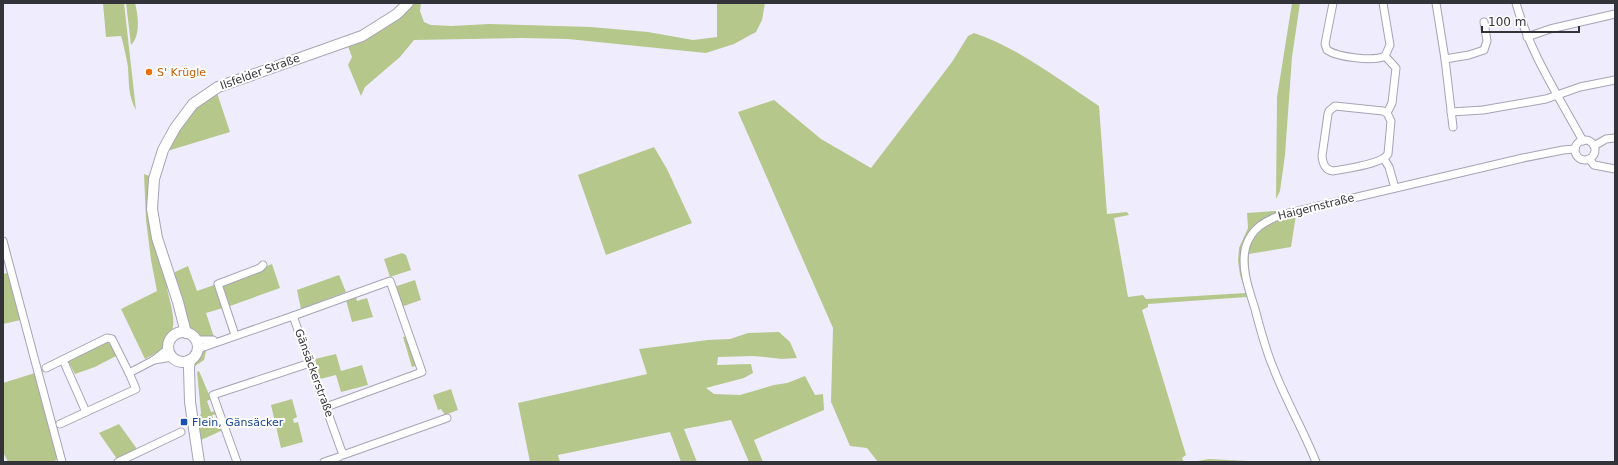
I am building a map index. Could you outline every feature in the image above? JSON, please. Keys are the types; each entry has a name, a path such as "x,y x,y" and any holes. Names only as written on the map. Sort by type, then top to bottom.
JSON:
{"main road":[{"name":"Ilsfelder Straße","path":"173,355 170,340 181,333 169,277 157,238 152,209 154,179 163,150 175,128 193,104 218,87 362,36 397,14 408,3"},
{"path":"173,355 184,361 190,360 194,357 197,344 192,335 181,333"},
{"path":"173,355 182,368 190,402 199,462"},
{"path":"190,360 190,402"}],"street":[{"path":"1333,3 1325,44 1327,50 1332,54 1371,59 1380,59 1385,56 1390,46 1383,3"},
{"path":"1436,3 1445,59 1453,127"},
{"path":"1516,3 1528,37 1540,64 1583,141"},
{"path":"1528,37 1550,29 1615,14"},
{"path":"1445,59 1469,55 1484,50 1487,41 1484,22"},
{"path":"1385,56 1396,68 1392,103 1387,113"},
{"path":"1451,112 1483,110 1546,99 1580,87 1615,80"},
{"path":"1335,106 1339,106 1387,113 1391,121 1388,154 1384,159 1333,171 1328,170 1325,167 1322,162 1322,156 1328,114 1331,109 1335,106"},
{"path":"1594,146 1606,139 1615,138"},
{"path":"1579,142 1590,142 1594,146 1594,153 1589,159 1581,160 1578,157 1575,149 1579,142"},
{"name":"Haigernstraße","path":"1316,462 1273,369 1245,274 1246,247 1257,227 1269,219 1281,215 1523,158 1575,149"},
{"path":"1384,159 1389,167 1395,188"},
{"path":"1589,159 1594,165 1615,169"},
{"path":"3,241 62,462"},
{"path":"235,335 218,284 260,268 263,265"},
{"path":"293,316 390,281 422,372 326,407"},
{"name":"Gänsäckerstraße","path":"197,344 224,339 293,316 326,407 341,458"},
{"path":"46,368 107,338 112,339 136,389 60,424"},
{"path":"129,373 154,360 173,355"},
{"path":"63,360 86,412"},
{"path":"237,462 213,395 310,363"},
{"path":"324,462 341,458 447,418"},
{"path":"118,462 181,432"}],"green space":[{"path":"103,3 124,3 136,110 130,94 128,67 121,36 106,37"},
{"path":"126,3 135,3 137,13 138,25 136,36 131,45"},
{"path":"405,3 421,3 420,11 424,22 431,25 451,26 489,24 591,27 648,32 693,40 717,37 717,3 765,3 762,20 756,32 734,44 706,53 568,39 522,38 414,40 400,57 365,87 361,96 348,65 352,57 347,44"},
{"path":"1292,3 1300,3 1292,57 1285,155 1280,191 1276,199 1277,97"},
{"path":"974,33 990,39 1022,56 1099,106 1107,214 1127,212 1129,215 1114,218 1128,297 1143,295 1146,299 1246,293 1240,275 1238,261 1239,248 1248,228 1247,213 1297,208 1291,247 1249,254 1251,287 1266,342 1262,343 1247,297 1148,304 1148,307 1142,310 1186,455 1182,458 1184,462 878,462 867,448 850,446 831,402 833,328 738,112 774,100 821,139 871,168 952,62 968,36"},
{"path":"216,90 230,132 164,152 194,105"},
{"path":"654,147 667,169 692,223 606,255 578,175"},
{"path":"144,174 152,177 151,208 170,286 167,288 173,313 172,329 165,342 165,345 158,352 145,359 121,309 157,291 146,220"},
{"path":"402,253 406,255 411,270 390,277 384,259"},
{"path":"272,264 280,288 230,306 223,287 225,283"},
{"path":"188,266 197,291 214,285 223,308 206,313 214,337 199,337 188,328 173,276 175,272"},
{"path":"12,272 25,319 3,324 3,274"},
{"path":"339,275 346,292 301,309 297,290"},
{"path":"415,280 421,300 401,307 394,287"},
{"path":"356,296 357,301 367,298 373,317 352,322 346,300"},
{"path":"779,332 790,342 797,358 782,359 754,356 718,357 717,365 751,364 753,373 744,378 706,388 714,394 740,395 774,385 787,383 805,376 815,395 823,394 824,410 754,440 763,462 749,462 731,420 684,429 697,462 681,462 670,432 558,455 560,462 530,462 518,403 647,374 639,349 708,340 730,339 748,333"},
{"path":"407,336 417,365 412,367 403,337"},
{"path":"105,342 111,344 116,356 95,367 75,374 68,361"},
{"path":"207,347 204,360 192,368 197,356"},
{"path":"336,354 341,371 362,365 368,385 341,392 336,375 320,379 315,359"},
{"path":"199,371 211,399 207,401 211,412 215,411 217,414 212,415 216,427 221,426 223,430 201,440 199,420 201,413 197,372"},
{"path":"38,372 61,457 53,462 8,462 3,452 3,383"},
{"path":"451,389 458,410 445,415 441,409 438,410 433,395"},
{"path":"292,399 297,417 293,419 294,423 298,422 303,442 281,448 271,405"},
{"path":"119,424 137,449 117,459 99,433"},
{"path":"1209,459 1268,462 1192,462"}],"place":[{"name":"S' Krügle","path":"149,72"},
{"name":"Flein, Gänsäcker","path":"184,422"}]}
